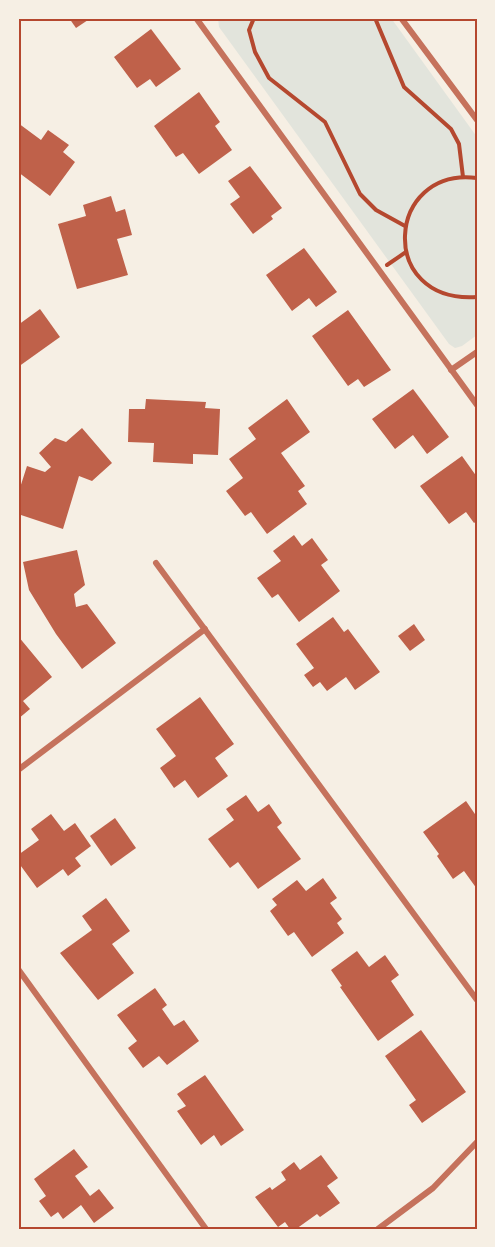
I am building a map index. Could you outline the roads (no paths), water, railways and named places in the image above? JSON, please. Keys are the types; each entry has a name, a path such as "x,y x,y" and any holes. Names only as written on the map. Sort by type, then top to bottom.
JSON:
{"street":[{"path":"196,18 477,405"},
{"path":"401,18 477,120"},
{"path":"452,370 477,352"},
{"path":"156,563 477,1000"},
{"path":"18,770 205,629"},
{"path":"18,969 206,1229"},
{"path":"378,1229 433,1188 477,1142"}]}
